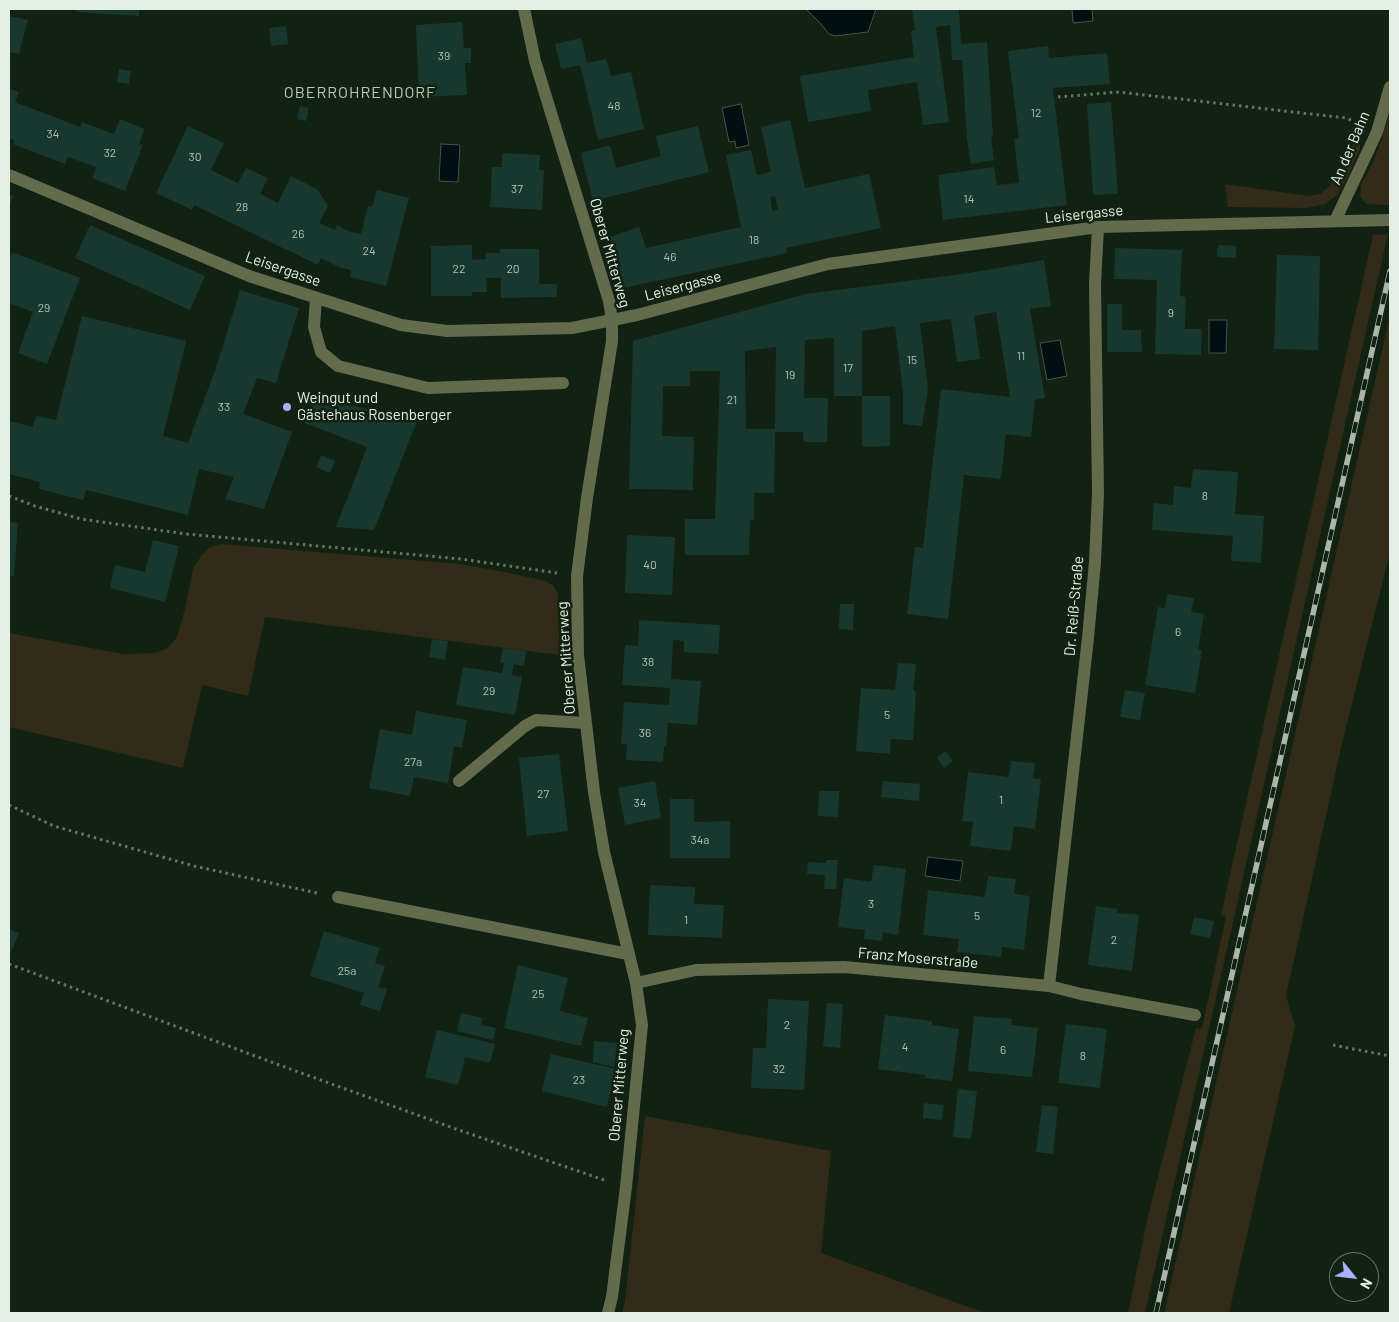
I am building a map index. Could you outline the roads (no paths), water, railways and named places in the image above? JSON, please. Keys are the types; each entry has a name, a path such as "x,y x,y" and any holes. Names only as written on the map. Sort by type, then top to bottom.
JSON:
{"street":[{"name":"Oberer Mitterweg","path":"524,9 535,61 609,301 612,320 612,341 587,498 577,576 578,655 594,792 604,852 636,983 642,1025 626,1187 612,1297 608,1313"},
{"name":"An der Bahn","path":"1336,221 1377,132 1390,87"},
{"name":"Leisergasse","path":"9,175 248,276 402,325 447,332 572,328 612,320 828,264 1098,226 1390,220"},
{"name":"Dr. Reiß-Straße","path":"1048,986 1095,562 1098,493 1095,284 1098,226"},
{"path":"316,298 314,327 322,352 338,366 428,388 563,382"},
{"path":"460,781 524,726 536,720 586,723"},
{"path":"338,897 628,954"},
{"name":"Franz Moserstraße","path":"636,983 696,970 844,967 1048,986 1195,1015"}],"railway":[{"path":"1156,1313 1390,271"}],"place":[{"name":"Weingut und Gästehaus Rosenberger","path":"287,407"}],"district":[{"name":"OBERROHRENDORF","path":"360,93"}]}
